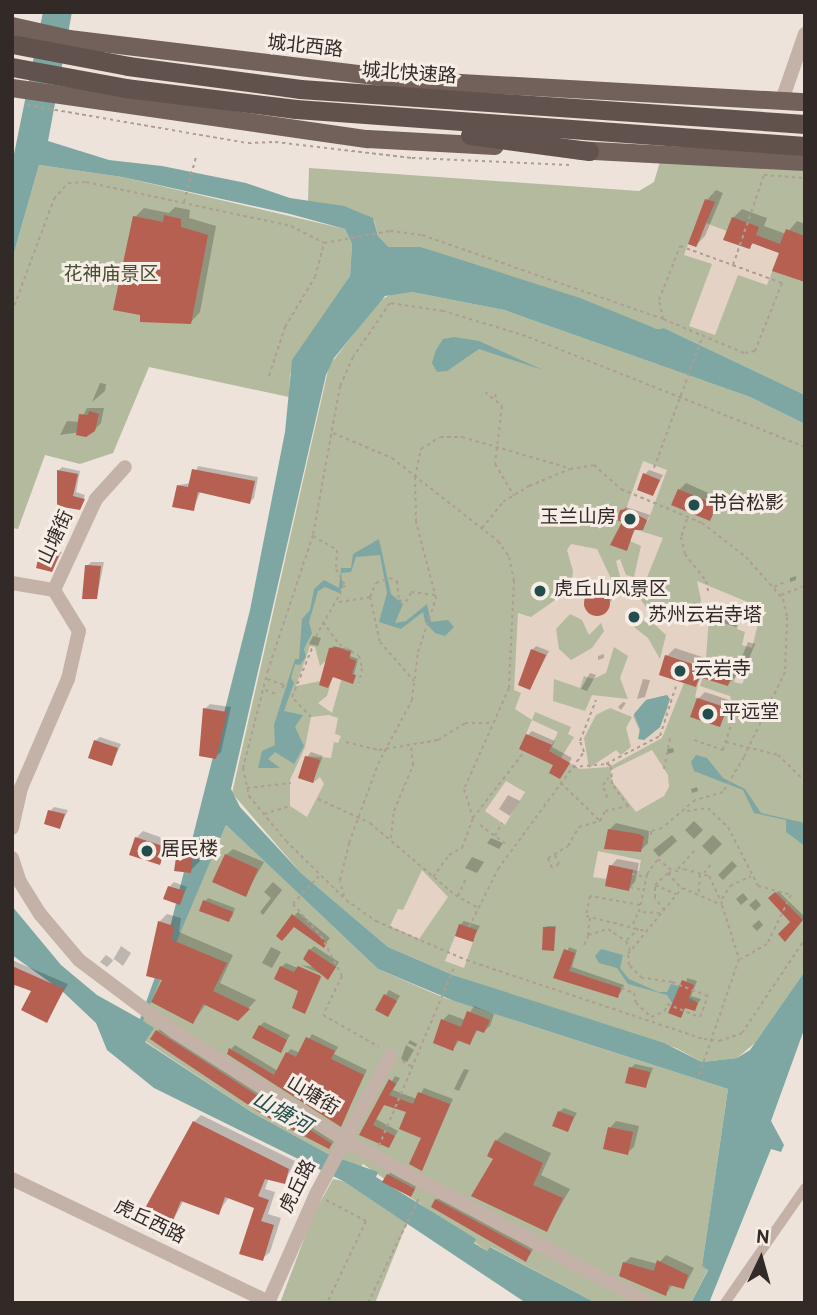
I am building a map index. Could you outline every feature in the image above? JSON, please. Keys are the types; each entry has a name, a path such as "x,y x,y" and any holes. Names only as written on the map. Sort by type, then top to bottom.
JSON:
{"highway":[{"name":"城北快速路","path":"20,36 300,89 805,124"},
{"path":"16,83 63,95 805,146"},
{"path":"296,109 361,123 589,151"}],"main road":[{"name":"城北西路","path":"69,47 408,80 805,102"},
{"path":"63,95 368,139 805,162"}],"street":[{"path":"782,100 805,33"},
{"name":"山塘街","path":"12,828 21,788 68,679 79,631 54,590 96,499 125,467"},
{"path":"12,583 54,590"},
{"name":"山塘街","path":"12,858 20,882 40,914 79,960 146,1010 273,1097 375,1157 648,1303"},
{"name":"虎丘路","path":"268,1302 316,1194 391,1055"},
{"name":"虎丘西路","path":"12,1179 268,1302"},
{"path":"725,1303 805,1188"}],"path":[{"path":"16,83 63,95"},
{"path":"184,203 196,157"},
{"path":"733,265 763,185 765,160"},
{"path":"12,312 54,199 68,183 86,182 290,226 324,243 390,231 422,235 663,318 701,339 748,354 760,347 782,283 680,246 659,300 663,318"},
{"path":"269,376 285,327 315,278 324,243"},
{"path":"805,447 480,320 394,302 380,312 348,368 313,536 266,678 245,757 246,789 263,814 346,900 413,940 711,1041 741,1032 805,939"},
{"path":"654,468 701,339"},
{"path":"495,398 497,390"},
{"path":"485,392 495,398 503,409 495,468 510,483 514,496"},
{"path":"333,433 376,450 415,477 482,528 509,557 514,580 509,688 464,789 464,802 473,818"},
{"path":"346,900 341,872 358,817 386,748 408,712 436,595 416,522 415,477 421,449 432,440 462,437 497,445 570,469"},
{"path":"482,528 514,496 570,469 594,465 621,489 688,517 746,558 780,595 787,617 786,667 747,750 728,785 720,794 695,800 686,810 651,831 651,837"},
{"path":"688,517 681,537 685,554 706,581 709,596"},
{"path":"313,536 337,550 338,572 343,579 339,602 323,621 315,638"},
{"path":"415,681 380,642 370,597 381,580 389,578 397,581 399,600 406,602 411,592 436,595"},
{"path":"774,587 787,581"},
{"path":"780,595 805,586"},
{"path":"339,602 370,597"},
{"path":"323,621 339,644 359,656 362,668 359,683"},
{"path":"311,717 292,697 313,646"},
{"path":"266,678 284,685 281,691"},
{"path":"572,767 606,764 660,736 676,686"},
{"path":"264,690 276,694"},
{"path":"469,927 503,861 583,752 580,741 596,700"},
{"path":"694,740 723,750 735,714 726,711"},
{"path":"346,742 367,749 411,745 438,740 459,725 492,723"},
{"path":"664,769 670,738"},
{"path":"726,742 747,750 778,755 805,781"},
{"path":"391,839 394,810 413,765 411,745"},
{"path":"433,877 449,855 463,847 473,818 524,751"},
{"path":"606,764 611,766 609,777 603,785 607,799"},
{"path":"555,855 568,846 579,827 600,821 605,811 628,806 609,777"},
{"path":"561,782 600,821"},
{"path":"246,789 290,783"},
{"path":"318,799 358,817 391,839 458,897 478,907"},
{"path":"263,814 291,806"},
{"path":"686,810 702,807 712,811 727,827 751,876 760,887 791,895 766,944 739,959"},
{"path":"495,837 502,823"},
{"path":"480,825 506,843"},
{"path":"677,870 696,849"},
{"path":"632,925 639,912 650,864 654,866 658,859 682,888 722,905"},
{"path":"699,893 702,873 711,864"},
{"path":"664,910 655,898 655,885 669,872 677,870 702,873 715,883 739,959 698,1079"},
{"path":"632,874 646,877"},
{"path":"320,875 293,904 321,936 342,976 323,1015 391,1055"},
{"path":"721,899 730,886 751,876"},
{"path":"458,897 466,878"},
{"path":"655,885 677,894"},
{"path":"630,887 643,891"},
{"path":"630,951 682,888"},
{"path":"640,905 590,896 586,916 632,925 646,931"},
{"path":"639,912 661,913"},
{"path":"584,946 590,917"},
{"path":"588,934 608,929 626,941 630,951 629,965 642,978 672,982 708,996 701,1017 667,1004 664,1011 652,1017 636,1003 634,993 621,988"},
{"path":"626,941 638,929"},
{"path":"375,1157 454,966"},
{"path":"368,1303 404,1224 427,1183"},
{"path":"316,1194 366,1221 327,1303"}],"green space":[{"path":"661,158 805,168 805,395 664,328 657,329 421,247 389,247 378,236 374,220 308,201 309,168 639,191 654,182"},
{"name":"花神庙景区","path":"39,165 122,177 345,229 352,244 350,276 290,374 289,397 149,367 113,453 80,464 45,455 18,529 12,528 12,260"},
{"name":"虎丘山风景区","path":"412,292 504,310 750,397 805,424 805,971 755,1043 737,1058 702,1062 676,1048 453,975 388,947 301,873 232,793 329,366 379,301 393,293"},
{"path":"226,825 378,969 442,997 728,1089 702,1266 708,1269 691,1303 596,1303 491,1247 487,1251 363,1164 361,1167 330,1155 253,1113 145,1041 142,1022"},
{"path":"333,1179 343,1181 407,1223 375,1303 280,1303 313,1215"}],"shaded area":[{"path":"706,223 727,231 724,240 749,249 752,243 779,253 767,285 738,275 715,335 689,326 712,264 684,255 688,244 697,247"},
{"path":"643,461 667,470 648,521 626,509"},
{"path":"621,525 663,538 639,597 652,616 683,624 696,619 701,600 697,581 762,608 752,648 742,645 745,632 737,629 741,616 715,611 709,617 706,658 747,673 742,684 734,682 737,674 707,664 700,686 730,696 734,710 695,697 702,667 665,655 659,675 684,683 662,738 609,767 580,769 561,758 574,737 568,734 571,727 535,712 532,720 515,709 521,693 514,690 518,613 531,617 571,589 573,571 567,550 571,544 597,549 615,587 622,584 616,561 620,559 626,575 634,577 641,546 630,541","holes":["594,591 608,598 609,606 601,615 589,613 584,606 585,598","570,614 582,620 589,635 601,623 604,631 592,648 571,660 559,649 556,629","632,615 653,623 666,635 660,659 648,638 625,620 624,616","614,647 628,656 620,678 628,699 592,695 585,711 553,701 554,679 580,688 584,676 593,679 606,673","667,695 668,707 660,727 644,740 633,716 646,700","610,708 632,717 626,728 631,747 621,755 616,750 589,768 584,738 596,715"]},
{"path":"310,646 315,647 320,666 329,658 346,663 332,713 318,703 327,696 335,668 327,665 321,681 296,686"},
{"path":"329,715 338,718 335,734 341,736 338,743 334,742 331,758 305,756 298,778 313,783 320,777 324,784 307,817 290,806 290,780 305,747 311,717"},
{"path":"532,720 558,732 552,745 526,734"},
{"path":"652,750 668,775 669,787 664,796 636,812 612,781 611,770"},
{"path":"506,781 525,792 505,825 485,811"},
{"path":"598,851 641,860 639,871 610,865 606,879 593,877"},
{"path":"422,870 448,897 419,939 390,926 398,909 403,910"},
{"path":"455,936 473,942 464,968 445,961"}],"water":[{"path":"43,12 72,12 48,141 109,160 162,166 246,183 290,198 344,206 373,218 378,236 389,247 421,247 580,298 657,329 664,328 805,395 805,424 750,397 504,310 412,292 385,296 334,358 326,375 231,789 240,807 301,873 388,947 453,975 664,1043 702,1062 737,1058 750,1050 805,971 805,1027 771,1121 784,1145 781,1152 771,1149 709,1303 691,1303 708,1270 702,1266 728,1089 454,1001 378,969 226,825 143,1021 154,1028 145,1042 253,1113 330,1155 378,1172 376,1177 476,1239 474,1243 487,1251 490,1247 596,1303 526,1303 343,1181 154,1088 107,1050 96,1023 62,991 12,955 12,906 61,965 97,995 140,1019 163,955 250,610 285,432 292,360 350,276 352,244 345,229 290,214 122,177 39,165 12,260 12,164"},
{"path":"454,337 479,341 543,370 479,349 447,371 437,372 432,363 436,350 443,339"},
{"path":"379,539 391,594 403,604 395,623 406,621 427,604 431,622 448,620 454,627 445,636 435,633 425,622 423,612 401,629 379,622 387,593 380,555 356,557 351,572 341,573 343,586 339,593 325,587 318,591 309,622 312,633 304,649 306,657 300,665 295,664 291,678 294,683 284,711 303,715 295,727 304,746 294,764 275,752 268,759 280,768 258,768 262,751 275,745 274,725 295,659 299,659 302,619 310,610 314,589 324,580 339,588 341,568 351,568 353,554"},
{"path":"667,695 670,699 660,727 644,740 638,739 640,729 634,714 646,700"},
{"path":"696,755 707,758 723,778 745,789 761,813 805,823 805,846 786,832 786,820 754,813 743,790 694,771 691,762"},
{"path":"601,949 623,955 620,968 629,979 658,992 667,992 671,984 679,986 678,991 697,1002 684,1007 672,1003 667,995 628,984 617,968 599,963 595,956"}],"building":[{"path":"705,199 715,202 696,247 688,244"},
{"path":"164,215 181,219 181,227 208,235 191,324 140,322 140,315 113,310 133,216 163,222"},
{"path":"732,217 759,227 756,235 780,244 786,229 805,236 805,282 772,271 779,253 752,243 750,249 723,240"},
{"path":"89,411 99,414 95,431 86,437 76,435 79,414 88,415"},
{"path":"192,469 255,481 250,504 198,492 194,511 172,507 177,485 188,487"},
{"path":"57,470 78,474 73,496 85,499 80,510 57,506"},
{"path":"643,473 660,480 653,496 637,490"},
{"name":"书台松影","path":"678,489 717,505 710,521 671,505"},
{"path":"626,509 647,520 643,530 634,530 627,551 610,545 622,522 617,520 620,510"},
{"path":"40,551 59,556 52,572 36,568"},
{"path":"85,565 101,566 97,599 82,599"},
{"path":"597,590 606,594 610,603 606,612 597,616 588,612 584,603 588,594"},
{"path":"336,647 351,652 349,658 356,661 352,674 356,675 353,684 333,677 328,688 319,685 329,648"},
{"path":"531,649 546,655 530,690 518,685"},
{"name":"云岩寺","path":"665,655 731,677 728,686 699,677 696,687 659,675"},
{"name":"平远堂","path":"697,698 727,708 720,727 690,717"},
{"path":"203,708 227,712 216,759 199,756"},
{"path":"526,734 552,745 549,751 570,763 560,779 549,773 553,765 519,749"},
{"path":"94,740 118,748 112,766 88,758"},
{"path":"305,756 320,760 313,783 298,778"},
{"path":"48,810 65,814 60,829 44,824"},
{"path":"608,829 644,837 641,852 604,849"},
{"name":"居民楼","path":"135,837 166,847 160,865 129,855"},
{"name":"居民楼","path":"177,851 193,853 191,873 174,871"},
{"path":"225,854 258,869 246,897 212,882"},
{"path":"609,865 633,870 629,891 605,886"},
{"path":"168,886 185,891 180,905 163,899"},
{"path":"775,892 803,920 785,942 778,934 790,922 768,898"},
{"path":"203,900 233,912 229,922 199,911"},
{"path":"292,914 327,943 324,948 294,927 282,941 276,936"},
{"path":"158,921 174,926 172,940 227,963 213,991 250,1009 238,1021 203,1004 193,1024 151,1002 162,980 146,976"},
{"path":"459,924 477,930 473,942 455,936"},
{"path":"543,927 555,927 554,951 542,950"},
{"path":"309,949 336,967 328,980 303,959"},
{"path":"564,949 575,953 569,971 621,988 618,998 553,978"},
{"path":"12,966 64,989 47,1023 21,1010 31,991 12,984"},
{"path":"280,966 294,972 298,966 321,976 305,1014 292,1008 298,991 274,979"},
{"path":"682,980 694,985 688,1000 698,1003 695,1011 685,1008 681,1018 668,1013"},
{"path":"384,994 397,1001 388,1017 375,1010"},
{"path":"467,1011 490,1020 484,1033 476,1030 470,1045 457,1040 453,1051 433,1043 441,1019 461,1027"},
{"path":"259,1025 287,1040 281,1053 252,1038"},
{"path":"156,1030 332,1144 329,1149 265,1116 150,1039"},
{"path":"306,1037 335,1051 331,1059 364,1075 341,1127 227,1054 229,1048 274,1075 286,1052 296,1057"},
{"path":"629,1067 650,1072 646,1088 625,1083"},
{"path":"389,1079 396,1084 389,1095 413,1104 418,1092 450,1104 422,1171 409,1164 421,1138 399,1129 406,1112 384,1105 373,1125 395,1136 389,1148 359,1135"},
{"path":"558,1111 574,1117 568,1132 552,1126"},
{"path":"193,1121 289,1169 285,1184 265,1179 258,1196 269,1200 261,1221 274,1225 263,1261 239,1254 254,1208 225,1197 219,1215 181,1201 166,1237 152,1233 156,1216 144,1210"},
{"path":"608,1127 633,1132 628,1155 603,1149"},
{"path":"495,1140 543,1163 533,1185 563,1198 547,1232 471,1196 493,1159 487,1156"},
{"path":"387,1174 415,1189 411,1197 382,1182"},
{"path":"435,1199 531,1251 526,1262 431,1207"},
{"path":"657,1260 688,1275 684,1289 669,1285 666,1296 619,1276 623,1262 654,1271"}],"place":[{"name":"书台松影","path":"694,505"},
{"name":"玉兰山房","path":"630,519"},
{"name":"虎丘山风景区","path":"540,591"},
{"name":"苏州云岩寺塔","path":"634,617"},
{"name":"云岩寺","path":"680,671"},
{"name":"平远堂","path":"708,714"},
{"name":"居民楼","path":"147,851"}],"water label":[{"name":"山塘河","path":"281,1114"}]}
